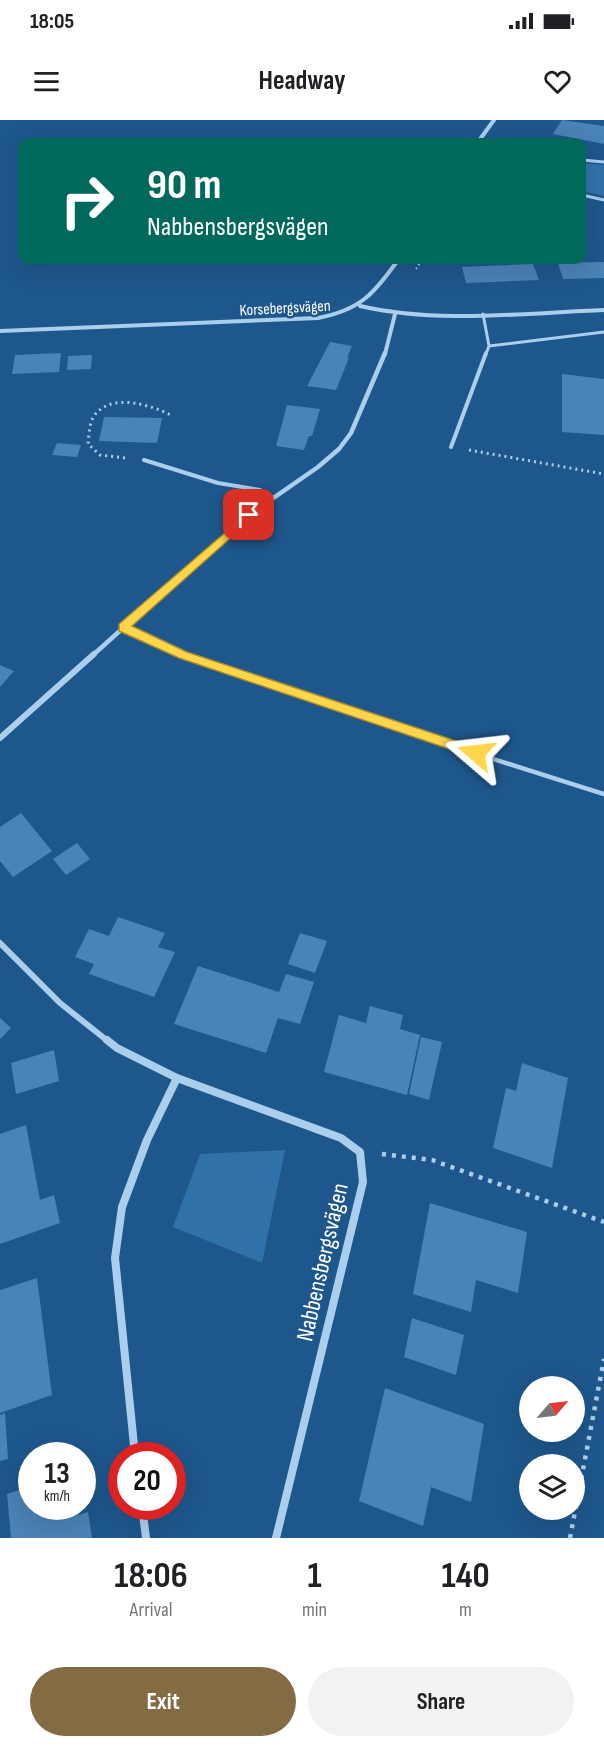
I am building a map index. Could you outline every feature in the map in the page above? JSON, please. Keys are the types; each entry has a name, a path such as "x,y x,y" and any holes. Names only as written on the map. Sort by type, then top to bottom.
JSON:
{"street":[{"path":"481,138 494,120"},
{"path":"360,306 376,290 395,264"},
{"name":"Korsebergsvägen","path":"0,331 318,318 339,315 360,306 395,314 483,314 604,309"},
{"path":"0,738 249,515 318,467 339,449 351,433 384,359 395,314"},
{"path":"0,943 60,1003 117,1048 177,1078 341,1138 360,1152"},
{"path":"134,1442 115,1258 122,1207 147,1140 177,1078"},
{"name":"Nabbensbergsvägen","path":"276,1538 363,1182 360,1152"},
{"path":"144,1520 146,1538"}],"lane":[{"path":"586,160 604,162"},
{"path":"586,196 604,201"},
{"path":"451,447 489,346 483,314"},
{"path":"489,346 604,332"},
{"path":"144,460 218,483 260,490 273,498"},
{"path":"124,627 183,655 411,733 604,794"}],"path":[{"path":"144,460 100,455 88,444 94,414 106,406 147,404 171,415"},
{"path":"451,447 604,474"},
{"path":"360,1152 432,1160 604,1221"},
{"path":"570,1538 604,1359"}],"shaded area":[{"path":"586,163 604,165 604,196 586,192"},
{"path":"285,1150 262,1263 173,1227 200,1154"}],"building":[{"path":"562,120 604,126 604,144 586,140 586,138 553,134"},
{"path":"604,262 604,278 563,279 558,264"},
{"path":"533,264 539,280 466,283 462,267"},
{"path":"330,342 352,346 336,390 307,386"},
{"path":"61,353 59,372 12,374 15,355"},
{"path":"92,355 91,369 67,370 68,356"},
{"path":"562,374 604,379 604,435 562,432"},
{"path":"287,405 320,409 312,436 309,436 304,450 276,446"},
{"path":"104,417 162,418 157,443 99,441"},
{"path":"57,443 81,445 77,457 52,455"},
{"path":"0,665 14,671 0,687"},
{"path":"21,813 52,851 13,877 0,861 0,827"},
{"path":"77,843 90,859 66,875 53,859"},
{"path":"118,917 165,933 158,947 175,952 154,997 89,974 94,964 75,957 89,929 109,936"},
{"path":"300,933 327,941 315,973 288,964"},
{"path":"198,966 279,992 286,974 314,982 300,1024 278,1018 266,1053 174,1024"},
{"path":"370,1006 403,1015 400,1029 420,1035 407,1095 324,1072 339,1015 366,1023"},
{"path":"0,1018 11,1028 0,1039"},
{"path":"421,1037 442,1042 429,1100 409,1094"},
{"path":"54,1050 59,1081 16,1094 11,1063"},
{"path":"522,1063 568,1078 552,1168 493,1148 506,1088 516,1091"},
{"path":"26,1125 40,1200 54,1195 60,1223 0,1244 0,1134"},
{"path":"430,1203 527,1232 518,1293 476,1280 471,1312 413,1294"},
{"path":"37,1278 52,1395 0,1413 0,1290"},
{"path":"412,1318 464,1335 456,1375 404,1357"},
{"path":"385,1388 484,1424 471,1502 431,1487 423,1526 359,1501"},
{"path":"5,1413 8,1459 0,1461 0,1415"},
{"path":"18,1490 18,1520 89,1520 92,1538 11,1538 7,1494"}],"route":[{"path":"249,515 124,627 183,655 476,753"}]}
